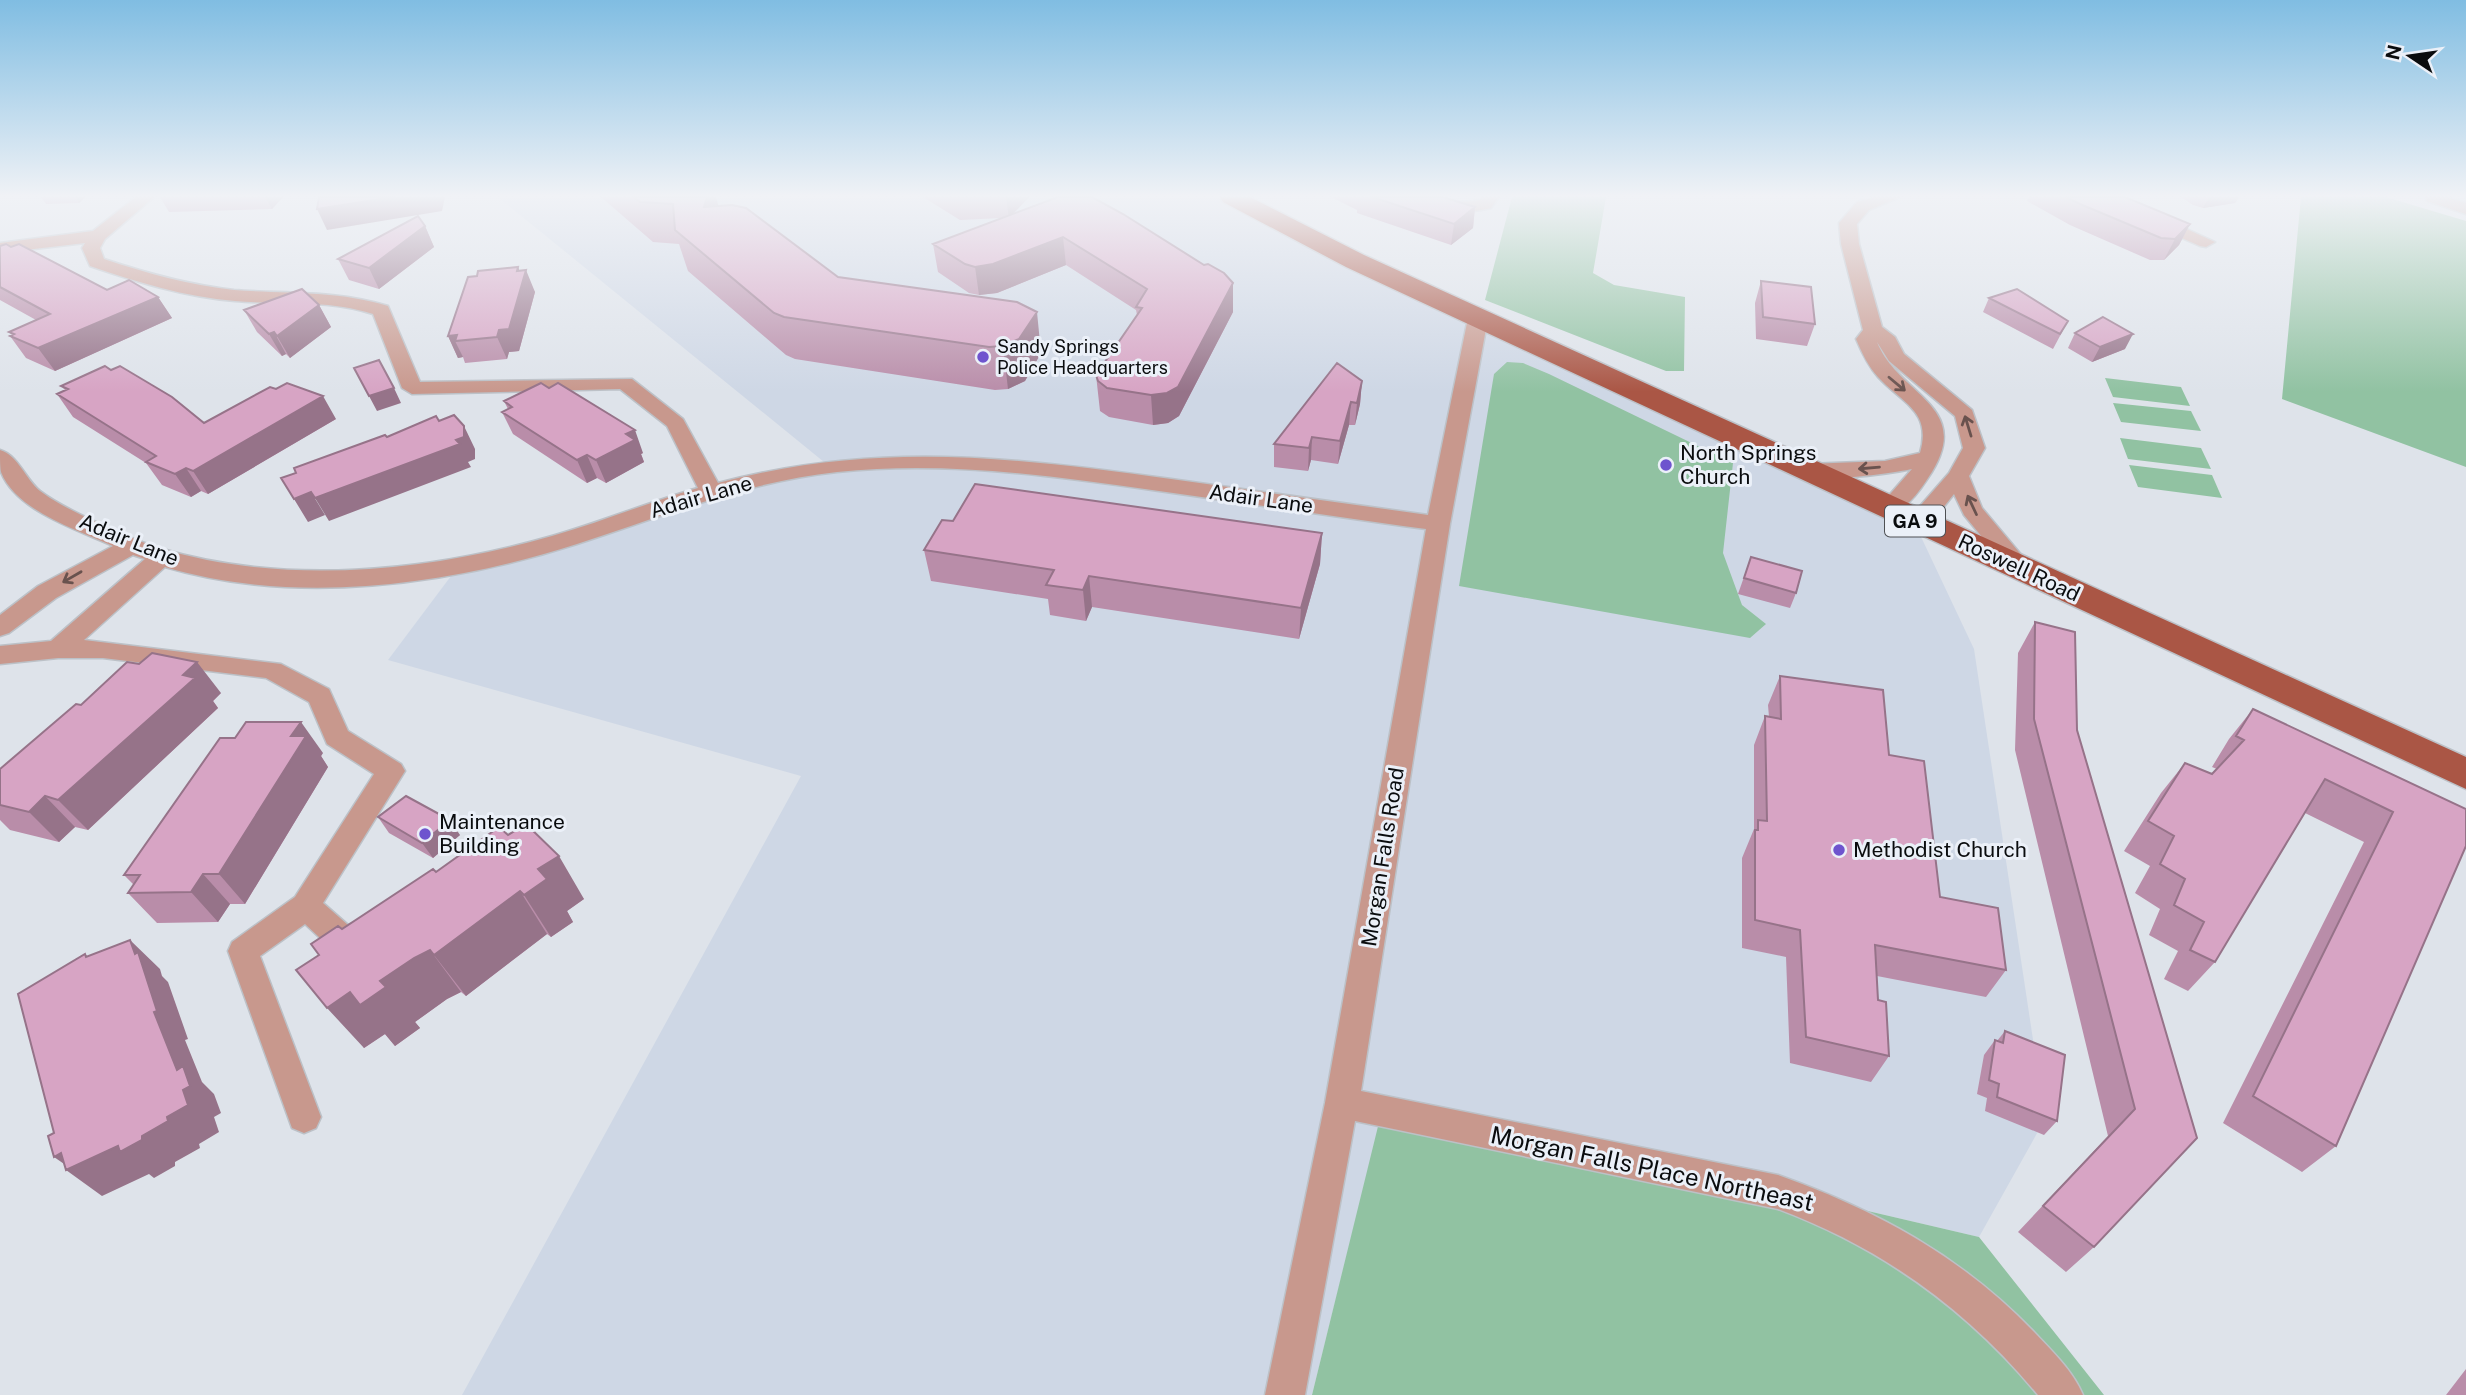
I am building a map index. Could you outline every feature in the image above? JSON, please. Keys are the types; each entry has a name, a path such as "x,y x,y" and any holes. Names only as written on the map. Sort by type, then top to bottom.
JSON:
{"main road":[{"name":"Roswell Road","path":"1359,262 2466,774"}],"street":[{"path":"96,262 149,280 231,295 314,295 357,301 381,310 412,387 495,388 625,383 676,423 712,493"},
{"path":"1855,262 1873,330 1888,341 1896,357 1965,414 1974,448 1958,476 1903,515"},
{"name":"Morgan Falls Road","path":"1285,1395 1342,1102 1438,524 1478,318"},
{"path":"1873,330 1866,339 1870,356 1877,367 1917,401 1935,426 1936,443 1913,485 1903,515"},
{"name":"Adair Lane","path":"0,457 29,494 50,509 133,545 191,566 259,575 315,577 395,573 443,567 543,546 757,480 835,466 912,460 1016,464 1438,524"},
{"path":"1808,471 1891,466 1929,457"},
{"path":"1958,476 1972,510 2022,570"},
{"path":"0,627 47,592 133,545"},
{"path":"58,649 163,556"},
{"path":"0,655 58,649 103,649 131,665 272,670 320,696 337,737 391,771 327,868 306,906 243,951 304,1117"},
{"path":"306,906 346,943 381,920"},
{"name":"Morgan Falls Place Northeast","path":"1342,1102 1765,1189 1831,1209 1903,1246 1978,1301 2038,1363 2063,1395"}],"shaded area":[{"path":"578,262 1357,262 1426,301 1914,522 1974,649 2045,1119 1979,1237 1569,1141 1385,1102 1312,1395 462,1395 801,776 388,660 454,572 824,462"}],"green space":[{"path":"1495,262 1595,262 1593,273 1614,285 1685,297 1684,371 1666,371 1485,300"},
{"path":"2295,262 2466,262 2466,467 2282,399"},
{"path":"1507,362 1523,363 1549,374 1733,463 1723,553 1742,605 1766,624 1750,638 1459,586 1494,374"},
{"path":"2105,378 2181,387 2190,406 2113,397"},
{"path":"2113,403 2191,411 2201,431 2121,422"},
{"path":"2120,438 2201,448 2211,469 2128,459"},
{"path":"2129,465 2212,475 2222,498 2138,487"},
{"path":"1384,1102 1569,1141 1979,1237 2104,1395 1312,1395"}],"building":[{"path":"0,262 54,262 107,290 129,280 158,297 38,348 10,336 14,334 9,332 50,314 0,287"},
{"path":"349,262 377,262 369,268"},
{"path":"713,262 818,262 838,277 1017,302 1037,312 1019,339 1003,346 989,347 784,317 774,313"},
{"path":"962,262 998,262 975,267"},
{"path":"1104,262 1199,262 1224,273 1233,283 1178,387 1167,393 1151,395 1107,388 1098,381 1096,375 1142,308 1136,307 1147,289"},
{"path":"518,267 517,271 526,270 509,329 499,330 497,337 455,341 457,335 448,336 468,277 477,276 478,271"},
{"path":"1761,281 1811,287 1815,324 1763,317"},
{"path":"302,289 319,305 277,336 274,332 269,334 244,310"},
{"path":"2017,289 2068,321 2060,334 1989,298"},
{"path":"2103,317 2133,334 2100,347 2075,333"},
{"path":"379,360 394,388 369,396 354,368"},
{"path":"1337,363 1362,381 1357,403 1351,402 1340,441 1312,437 1309,448 1274,444"},
{"path":"105,366 111,370 120,366 172,397 204,423 270,387 276,389 287,383 323,396 193,471 186,468 175,474 146,462 156,456 57,394 68,389 61,386"},
{"path":"541,383 549,388 558,383 635,430 626,434 635,440 596,460 587,455 577,460 502,412 512,407 504,401"},
{"path":"454,415 464,426 464,437 456,440 460,444 315,498 311,492 294,499 281,478 296,473 294,468 385,435 387,437 436,416 439,421"},
{"path":"975,484 1322,533 1301,608 1089,576 1083,590 1046,585 1054,570 924,550 942,520 953,521"},
{"path":"1751,557 1802,571 1796,593 1744,578"},
{"path":"2035,622 2075,632 2077,730 2197,1138 2094,1247 2043,1206 2135,1109 2034,719"},
{"path":"152,653 197,662 183,675 195,678 58,800 45,796 29,812 0,805 0,769 76,704 81,705 127,662 139,664"},
{"name":"Methodist Church","path":"1780,676 1883,690 1889,755 1924,761 1940,897 1998,908 2006,970 1875,945 1878,1000 1886,1002 1889,1056 1806,1037 1800,930 1755,920 1755,830 1758,830 1758,820 1767,821 1765,716 1781,719"},
{"path":"2253,709 2466,809 2466,846 2336,1146 2253,1096 2393,812 2325,779 2215,962 2190,950 2204,922 2174,905 2185,879 2160,864 2174,836 2148,821 2185,763 2212,774 2244,740 2236,736"},
{"path":"246,722 301,722 291,736 306,736 219,874 203,874 191,892 128,893 140,875 124,875 220,738 235,738"},
{"path":"406,796 450,820 422,843 378,817"},
{"path":"526,824 559,856 538,869 547,879 524,895 520,891 434,955 430,950 414,958 380,981 386,987 360,1005 350,992 327,1008 296,970 319,955 311,944 338,926 342,929 433,869 436,872 499,827 508,835"},
{"path":"130,940 135,954 138,952 157,1011 154,1012 177,1070 183,1066 190,1086 183,1090 188,1105 142,1136 142,1140 120,1152 118,1146 66,1170 61,1153 54,1157 48,1136 54,1133 18,994 85,954 86,957"},
{"path":"2005,1031 2065,1055 2057,1121 1997,1097 1999,1084 1989,1080 1995,1040 2003,1043"}],"place":[{"name":"Sandy Springs Police Headquarters","path":"983,357"},
{"name":"North Springs Church","path":"1666,465"},
{"name":"Maintenance Building","path":"425,834"},
{"name":"Methodist Church","path":"1839,850"}]}
